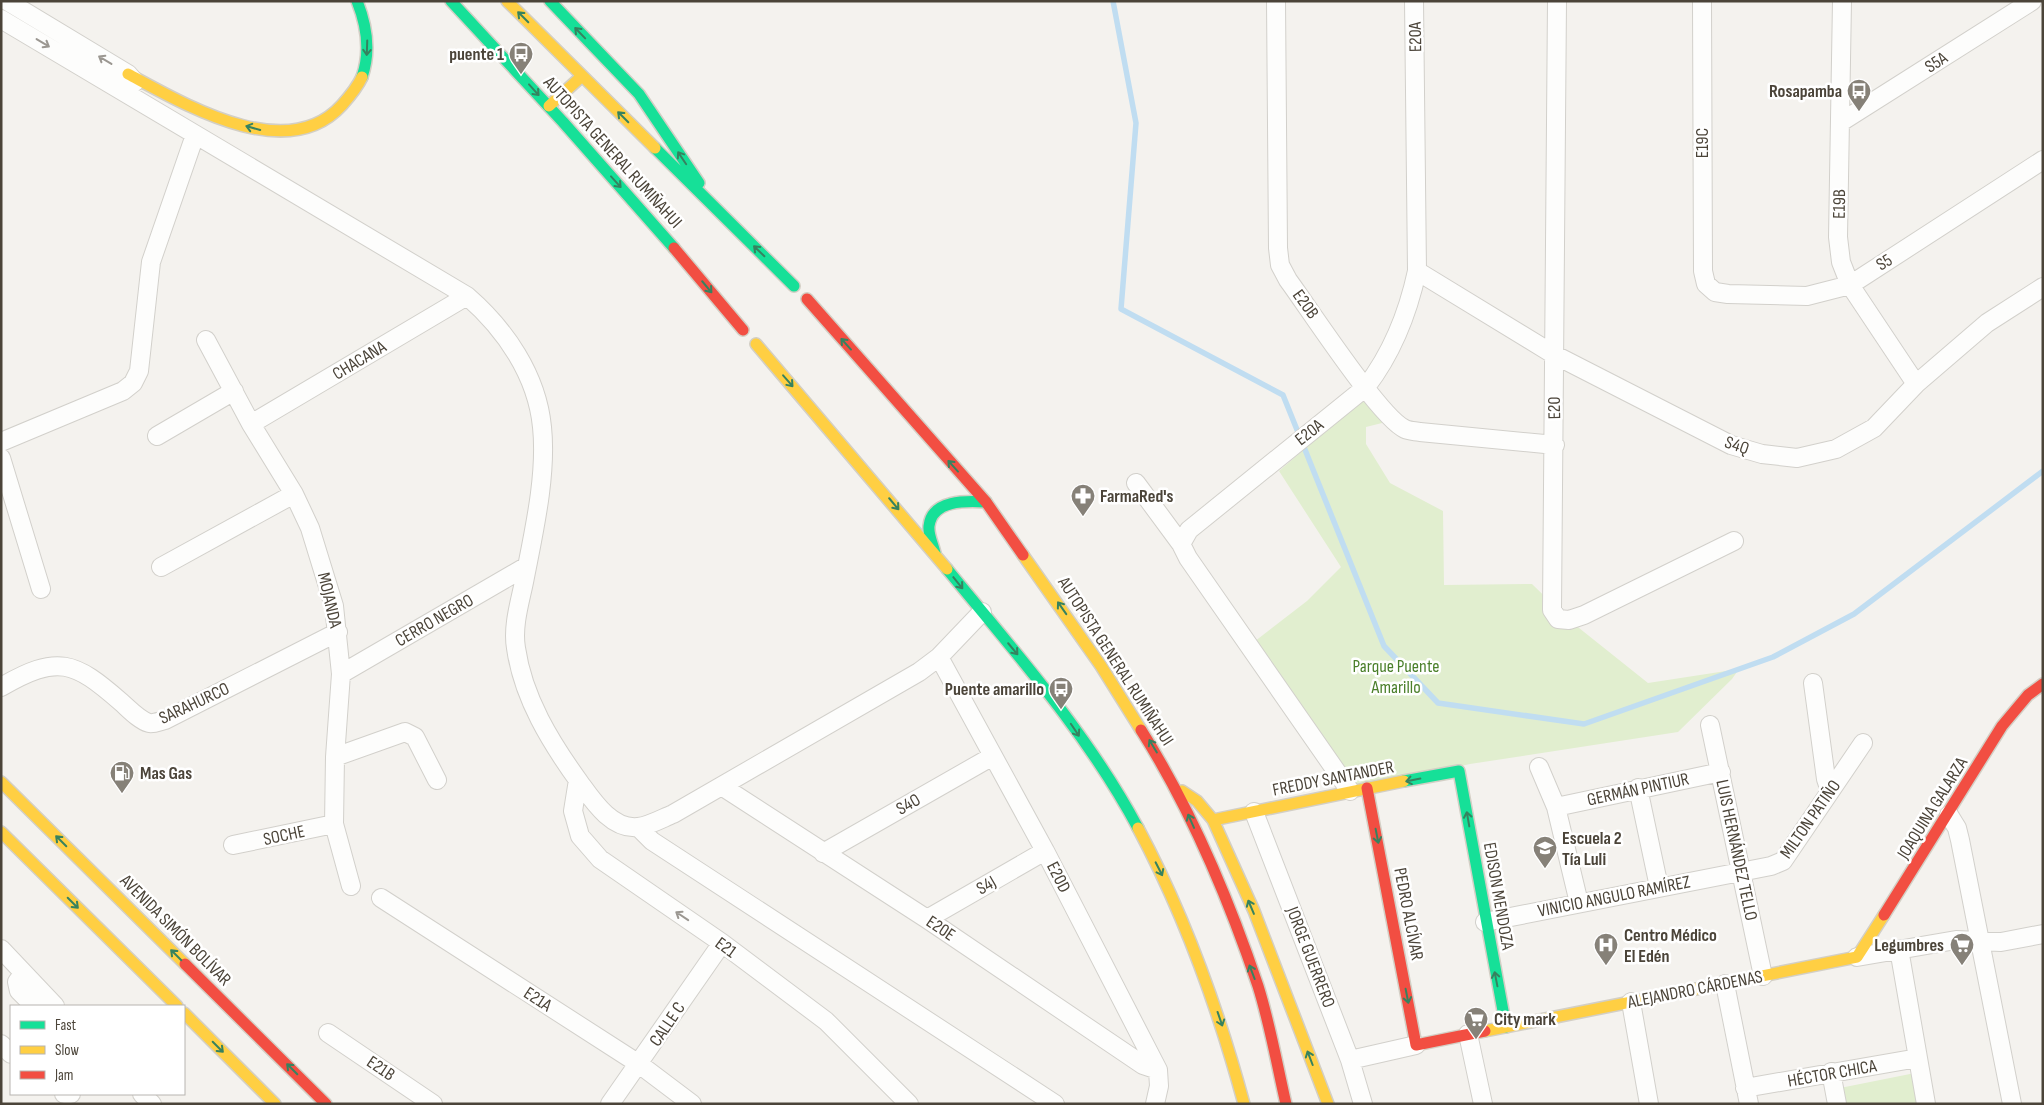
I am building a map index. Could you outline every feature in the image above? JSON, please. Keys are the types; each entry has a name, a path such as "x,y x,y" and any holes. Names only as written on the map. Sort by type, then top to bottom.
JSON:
{"main road":[{"path":"128,74 180,101 234,123 263,131 295,132 321,123 349,100 360,83 367,62 368,34 363,14 357,1"},
{"name":"AUTOPISTA GENERAL RUMIÑAHUI","path":"451,1 549,106 676,249 743,330"},
{"name":"AUTOPISTA GENERAL RUMIÑAHUI","path":"507,1 794,286"},
{"path":"550,1 640,94 719,213"},
{"path":"549,106 582,76"},
{"name":"AUTOPISTA GENERAL RUMIÑAHUI","path":"807,299 986,502 1102,666 1176,787 1216,878 1258,987 1286,1104"},
{"path":"756,344 935,554 1062,710 1115,788 1161,871 1200,958 1230,1048 1244,1104"},
{"path":"935,554 929,533 930,522 937,511 949,504 962,501 986,502"},
{"name":"JOAQUINA GALARZA","path":"1857,957 1949,815 2013,710 2043,684"},
{"name":"FREDDY SANTANDER","path":"1214,820 1459,771"},
{"name":"EDISON MENDOZA","path":"1459,771 1485,922 1506,1027"},
{"name":"AVENIDA SIMÓN BOLÍVAR","path":"1,782 326,1104"},
{"path":"1176,787 1198,800 1214,820 1254,911 1328,1104"},
{"name":"PEDRO ALCÍVAR","path":"1359,790 1416,1045"},
{"path":"1,832 176,1005"},
{"name":"ALEJANDRO CÁRDENAS","path":"1416,1045 1857,957"},
{"path":"185,1014 275,1104"}],"street":[{"path":"7,1 128,74 166,116"},
{"name":"E20B","path":"1276,1 1278,248 1280,265 1288,280 1363,389 1404,429 1555,445"},
{"name":"E20A","path":"1181,544 1189,530 1363,389 1381,368 1409,306 1417,271 1414,1"},
{"name":"E20","path":"1557,1 1553,354 1555,445 1552,610 1558,619 1569,620 1584,615 1734,541"},
{"name":"E19C","path":"1702,1 1702,253 1706,284"},
{"name":"E19B","path":"1842,1 1838,237 1841,262 1850,285 1916,384"},
{"name":"S5A","path":"1841,122 2032,1"},
{"path":"1,19 467,296 489,317 516,352 528,376 538,403 543,451 527,566 517,618 515,647 532,706 599,810 624,825 638,827 673,814 723,787 919,672 939,656 982,612"},
{"path":"1,442 123,391 133,383 139,371 152,262 195,135"},
{"name":"S5","path":"1706,284 1715,292 1728,294 1807,296 1850,285 2043,160"},
{"name":"S4Q","path":"1417,271 1553,354 1731,445 1762,454 1797,458 1836,448 1874,428 1916,384 1986,323 2043,287"},
{"name":"CHACANA","path":"252,424 467,296"},
{"name":"MOJANDA","path":"206,340 252,424 294,494 310,528 334,606 341,674 335,758 334,824 351,886"},
{"path":"157,436 234,391"},
{"path":"1,458 41,589"},
{"path":"1136,483 1181,544 1188,558 1359,790"},
{"path":"161,567 294,494"},
{"name":"CERRO NEGRO","path":"341,674 527,566"},
{"name":"SARAHURCO","path":"1,687 47,667 70,666 92,677 139,717 150,723 165,720 338,632"},
{"name":"E20D","path":"939,656 1045,851 1158,1070"},
{"path":"1814,683 1826,779 1830,791"},
{"name":"LUIS HERNÁNDEZ TELLO","path":"1710,725 1763,976"},
{"path":"335,758 405,732 415,736 437,780"},
{"name":"MILTON PATIÑO","path":"1742,871 1783,862 1863,743"},
{"name":"S4O","path":"823,853 992,756"},
{"path":"1539,767 1556,807 1579,903"},
{"name":"GERMÁN PINTIUR","path":"1556,807 1638,788 1721,772"},
{"name":"E21","path":"578,780 573,811 580,836 600,859 722,943 826,1022 909,1104"},
{"name":"E20E","path":"723,787 927,919 1143,1064 1158,1070"},
{"path":"1638,788 1659,887"},
{"name":"JORGE GUERRERO","path":"1254,812 1350,1060 1363,1104"},
{"path":"1949,815 1957,828 1960,840 2012,1104"},
{"name":"SOCHE","path":"233,845 334,824"},
{"path":"638,827 652,841 1054,1104"},
{"name":"S4J","path":"927,919 1045,851"},
{"name":"VINICIO ANGULO RAMÍREZ","path":"1485,922 1742,871"},
{"name":"E21A","path":"381,898 639,1064 692,1104"},
{"name":"ALEJANDRO CÁRDENAS","path":"1857,957 1956,940 2001,942 2043,934"},
{"name":"CALLE C","path":"610,1104 722,943"},
{"path":"1,949 54,1005"},
{"path":"1899,949 1926,1104"},
{"path":"23,974 17,982 19,991 33,1005"},
{"path":"1725,984 1747,1096"},
{"path":"1631,1002 1649,1104"},
{"name":"E21B","path":"328,1033 434,1104"},
{"path":"1468,1034 1483,1104"},
{"path":"1,1044 10,1053"},
{"name":"ALEJANDRO CÁRDENAS","path":"1350,1060 1416,1045"},
{"name":"HÉCTOR CHICA","path":"1747,1096 1831,1072 1918,1058"},
{"path":"1154,1104 1159,1086 1158,1070"},
{"path":"1831,1072 1838,1104"},
{"path":"143,1095 152,1104"}],"green space":[{"name":"Parque Puente Amarillo","path":"1366,396 1386,422 1366,427 1366,444 1390,483 1443,511 1444,585 1532,584 1569,620 1648,683 1739,669 1732,679 1678,732 1470,764 1350,791 1250,645 1307,601 1341,567 1279,471"},
{"path":"1920,1072 1927,1104 1843,1104 1840,1088"}],"waterway":[{"path":"1113,1 1136,123 1121,309 1283,395 1384,646 1438,703 1584,724 1773,657 1854,614 2043,471"}],"traffic: fast":[{"path":"357,1 367,39 365,67 362,77"},
{"path":"451,1 563,122 674,248"},
{"path":"550,1 639,94 699,183"},
{"path":"655,148 794,286"},
{"path":"935,553 929,526 932,517 937,511 943,506 960,502 986,502"},
{"path":"947,569 1074,727 1118,793 1138,828"},
{"path":"1404,781 1459,771 1506,1027"}],"traffic: slow":[{"path":"507,1 655,148"},
{"path":"128,74 206,113 235,124 265,130 293,130 319,122 342,105 356,88 362,77"},
{"path":"549,106 582,76"},
{"path":"756,344 947,569"},
{"path":"1023,555 1101,666 1141,730"},
{"path":"1213,820 1404,781"},
{"path":"1,782 185,964"},
{"path":"1182,791 1197,801 1213,820 1254,911 1328,1104"},
{"path":"1138,828 1171,895 1199,963 1223,1033 1244,1104"},
{"path":"1,832 176,1005"},
{"path":"1485,1031 1857,957 1884,915"},
{"path":"185,1014 275,1104"}],"traffic: jam":[{"path":"674,248 743,330"},
{"path":"807,299 986,502 1023,555"},
{"path":"1884,915 2002,726 2028,695 2043,684"},
{"path":"1141,730 1192,822 1234,920 1262,1000 1286,1104"},
{"path":"1367,788 1416,1045 1485,1031"},
{"path":"185,964 326,1104"}],"place":[{"name":"puente 1","path":"521,75"},
{"name":"Rosapamba","path":"1859,112"},
{"name":"FarmaRed's","path":"1083,517"},
{"name":"Puente amarillo","path":"1061,710"},
{"name":"Mas Gas","path":"122,794"},
{"name":"Escuela 2 Tía Luli","path":"1545,869"},
{"name":"Centro Médico El Edén","path":"1606,966"},
{"name":"Legumbres","path":"1962,966"},
{"name":"City mark","path":"1476,1040"}]}
